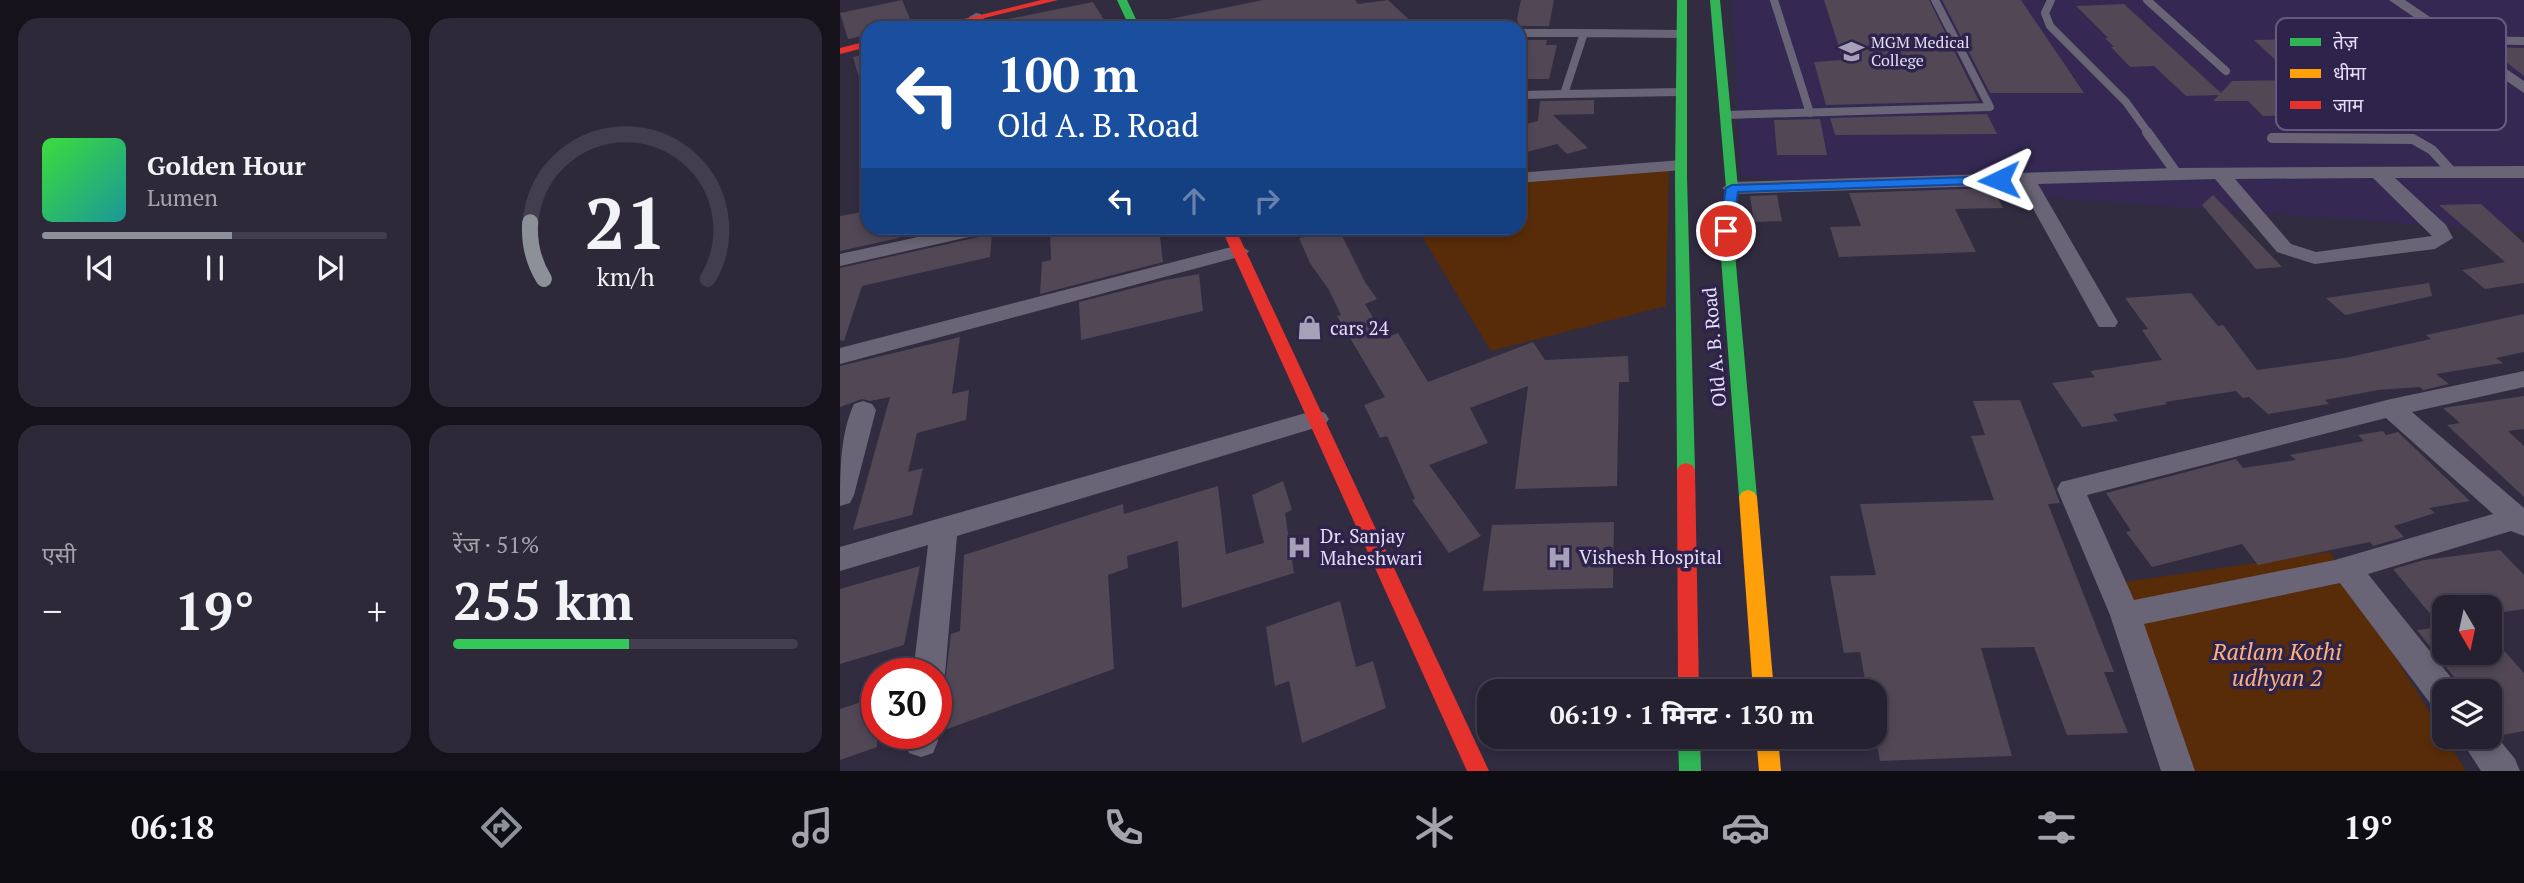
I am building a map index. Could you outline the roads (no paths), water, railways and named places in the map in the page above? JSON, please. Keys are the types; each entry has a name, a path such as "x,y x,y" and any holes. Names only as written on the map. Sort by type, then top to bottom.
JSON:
{"main road":[{"path":"985,21 1053,0"},
{"path":"1122,0 1132,21"},
{"name":"Old A. B. Road","path":"1682,0 1679,121 1682,165 1689,679"},
{"name":"Old A. B. Road","path":"1715,0 1732,188 1726,231 1763,679"},
{"path":"840,51 861,46"},
{"path":"1230,235 1478,771"},
{"path":"1689,749 1690,771"},
{"path":"1769,749 1770,771"}],"street":[{"path":"2396,0 2423,18"},
{"path":"2506,75 2524,88"},
{"path":"1732,188 2178,174 2524,172"},
{"path":"2221,175 2284,248 2297,254 2315,258 2435,243 2443,238 2439,229 2378,173"},
{"path":"2026,179 2107,322"},
{"path":"840,260 952,235"},
{"path":"840,356 1238,251"},
{"path":"2178,771 2125,615 2071,489 2391,408 2524,379"},
{"path":"2391,408 2520,522"},
{"path":"840,495 863,410"},
{"path":"840,559 1316,419"},
{"path":"2125,615 2347,569 2520,522"},
{"path":"931,658 944,528"},
{"path":"2347,569 2432,679"},
{"path":"2486,749 2503,771"}],"lane":[{"path":"1774,0 1811,113"},
{"path":"1726,116 1990,107 1936,0"},
{"path":"2051,0 2045,13 2050,26 2126,102 2178,174"},
{"path":"2147,0 2226,71"},
{"path":"1526,33 1682,34"},
{"path":"1564,94 1584,33"},
{"path":"2506,41 2524,41"},
{"path":"1526,95 1681,92"},
{"path":"2272,138 2413,138 2432,150 2452,172"},
{"path":"1526,177 1682,165"}],"place":[{"name":"MGM Medical College","path":"1851,51"},
{"name":"cars 24","path":"1310,328"},
{"name":"Dr. Sanjay Maheshwari","path":"1300,547"},
{"name":"Vishesh Hospital","path":"1559,557"}],"park label":[{"name":"Ratlam Kothi udhyan 2","path":"2277,665"}]}
